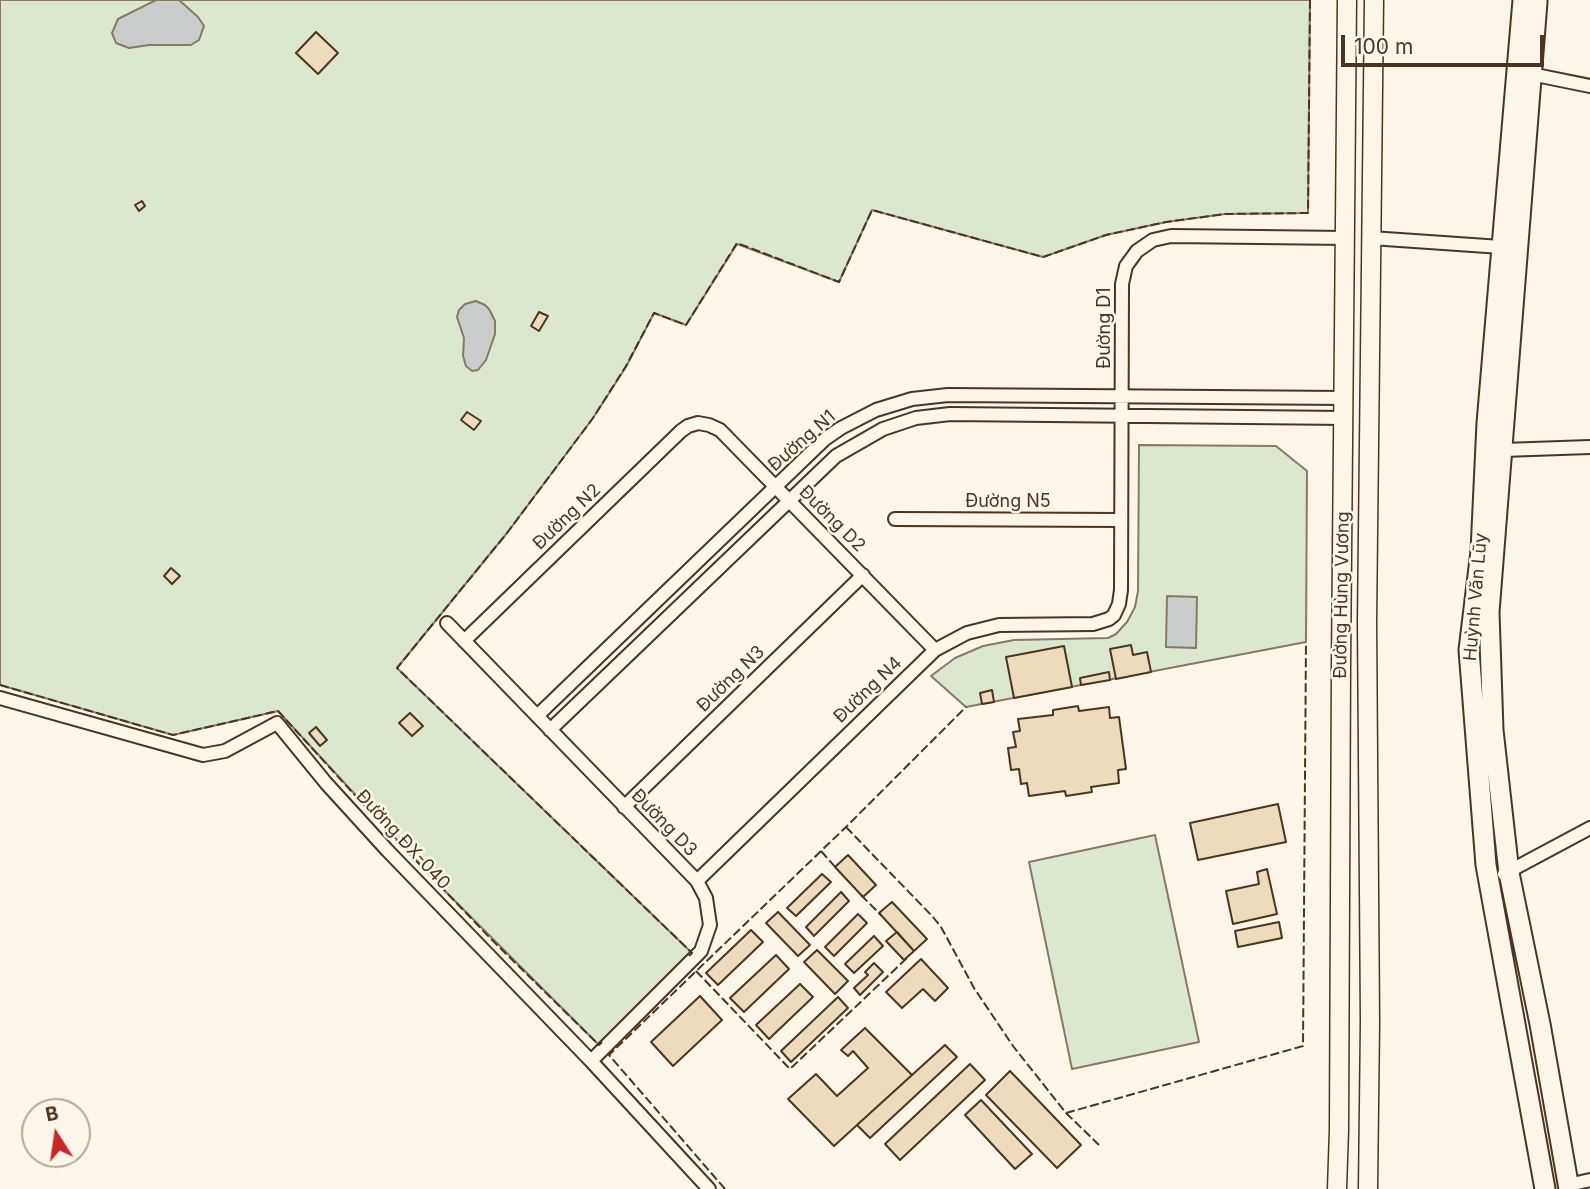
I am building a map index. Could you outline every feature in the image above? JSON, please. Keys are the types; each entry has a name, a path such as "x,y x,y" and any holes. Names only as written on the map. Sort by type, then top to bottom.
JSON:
{"main road":[{"name":"Đường Hùng Vương","path":"1337,1189 1347,0"},
{"name":"Đường Hùng Vương","path":"1368,1189 1367,622 1374,0"},
{"name":"Huỳnh Văn Lũy","path":"1523,0 1487,423 1481,551 1469,650 1489,880 1545,1189"},
{"name":"Huỳnh Văn Lũy","path":"1537,0 1489,612 1493,730 1508,873 1540,1024 1569,1187"},
{"path":"1346,238 1371,238"},
{"path":"1340,747 1368,745"}],"street":[{"path":"1531,74 1590,86"},
{"name":"Đường D1","path":"1109,619 1117,609 1121,597 1123,275 1131,258 1144,245 1171,236 1346,238"},
{"path":"1371,238 1501,247"},
{"name":"Đường N1","path":"537,716 825,439 876,410 894,403 948,395 1345,398"},
{"name":"Đường N1","path":"550,730 836,456 867,436 900,423 950,414 1345,418"},
{"name":"Đường D2","path":"698,423 720,430 935,650"},
{"name":"Đường N2","path":"464,641 681,431 698,423"},
{"path":"1503,450 1590,447"},
{"name":"Đường N5","path":"895,519 1121,520"},
{"name":"Đường N3","path":"625,807 863,575"},
{"name":"Đường N4","path":"696,881 935,650 967,633 999,625 1085,625 1109,619"},
{"name":"Đường D3","path":"447,623 696,881 709,906 710,925 704,946 591,1061"},
{"name":"Đường ĐX-040","path":"0,698 203,755 225,751 277,723 326,783 387,850 591,1061 709,1189"},
{"path":"1489,880 1508,873 1590,828"},
{"path":"1569,1187 1590,1180"}],"green space":[{"path":"0,0 1310,0 1308,213 1225,214 1166,222 1106,235 1043,257 872,210 839,282 737,244 686,325 654,313 626,367 593,418 507,533 397,668 692,953 599,1045 437,883 278,711 173,735 0,685"},
{"path":"1139,445 1276,446 1307,471 1306,642 966,707 931,676 955,658 983,646 1014,640 1108,638 1127,622 1135,607 1138,591"},
{"path":"1155,835 1199,1042 1072,1069 1029,862"}],"shaded area":[{"path":"156,0 179,0 198,17 204,26 199,40 191,45 129,48 116,43 112,33 118,19"},
{"path":"476,301 489,309 495,321 495,334 486,360 478,370 472,371 466,366 463,356 464,338 457,317 465,304"},
{"path":"1167,596 1197,597 1196,648 1166,647"}],"building":[{"path":"316,32 338,53 318,74 296,53"},
{"path":"142,201 145,206 139,211 135,205"},
{"path":"539,312 548,316 539,331 531,326"},
{"path":"467,412 481,421 474,430 461,420"},
{"path":"171,568 180,576 172,584 164,576"},
{"path":"1131,645 1133,655 1147,652 1151,672 1116,679 1110,649"},
{"path":"1064,646 1072,687 1014,698 1006,657"},
{"path":"1109,672 1110,680 1081,685 1080,678"},
{"path":"992,690 994,702 982,704 980,693"},
{"path":"1078,706 1079,711 1109,707 1110,718 1119,717 1126,769 1118,770 1119,783 1091,787 1092,792 1066,796 1065,791 1029,796 1027,783 1021,784 1019,769 1011,770 1008,748 1016,747 1013,732 1020,731 1018,719 1053,715 1053,710"},
{"path":"410,713 423,726 412,736 399,723"},
{"path":"316,727 327,740 320,746 309,733"},
{"path":"1278,804 1286,842 1198,860 1190,823"},
{"path":"848,855 876,885 863,897 835,867"},
{"path":"1267,869 1277,914 1233,924 1226,891 1259,884 1257,872"},
{"path":"822,874 831,882 796,916 787,908"},
{"path":"841,892 849,901 814,936 806,927"},
{"path":"892,902 927,939 914,951 879,913"},
{"path":"778,912 810,945 798,956 766,923"},
{"path":"858,914 867,923 834,956 825,947"},
{"path":"1279,922 1282,938 1238,947 1235,931"},
{"path":"751,930 763,942 718,985 706,973"},
{"path":"897,932 914,951 904,960 886,941"},
{"path":"874,936 883,946 854,973 845,964"},
{"path":"817,950 848,981 835,994 804,962"},
{"path":"776,955 789,969 744,1012 730,998"},
{"path":"921,959 948,988 935,1001 923,989 902,1008 886,992"},
{"path":"874,963 883,972 860,995 854,988 868,975 865,972"},
{"path":"800,984 813,997 769,1039 756,1025"},
{"path":"700,996 722,1020 673,1066 651,1042"},
{"path":"838,997 848,1008 791,1062 781,1051"},
{"path":"865,1028 912,1075 834,1146 788,1099 816,1074 837,1096 868,1068 853,1051 848,1056 841,1050"},
{"path":"945,1045 957,1057 870,1138 857,1125"},
{"path":"970,1064 985,1080 900,1160 885,1144"},
{"path":"1010,1071 1081,1145 1057,1168 986,1095"},
{"path":"981,1100 1032,1154 1015,1169 965,1115"}],"fence":[{"path":"689,956 692,953 397,668 507,533 593,418 626,366 654,313 686,325 737,243 839,282 872,210 1043,257 1106,235 1166,222 1225,214 1308,213 1310,0"},
{"path":"1066,1113 1303,1046 1306,642"},
{"path":"0,685 173,735 278,711 490,938 599,1045 602,1042"},
{"path":"725,1189 609,1055 846,827 966,707"},
{"path":"846,827 941,927 974,988 1013,1046 1066,1113 1099,1145"},
{"path":"821,851 837,869"},
{"path":"861,895 881,915"},
{"path":"696,971 790,1069 907,958"}]}
